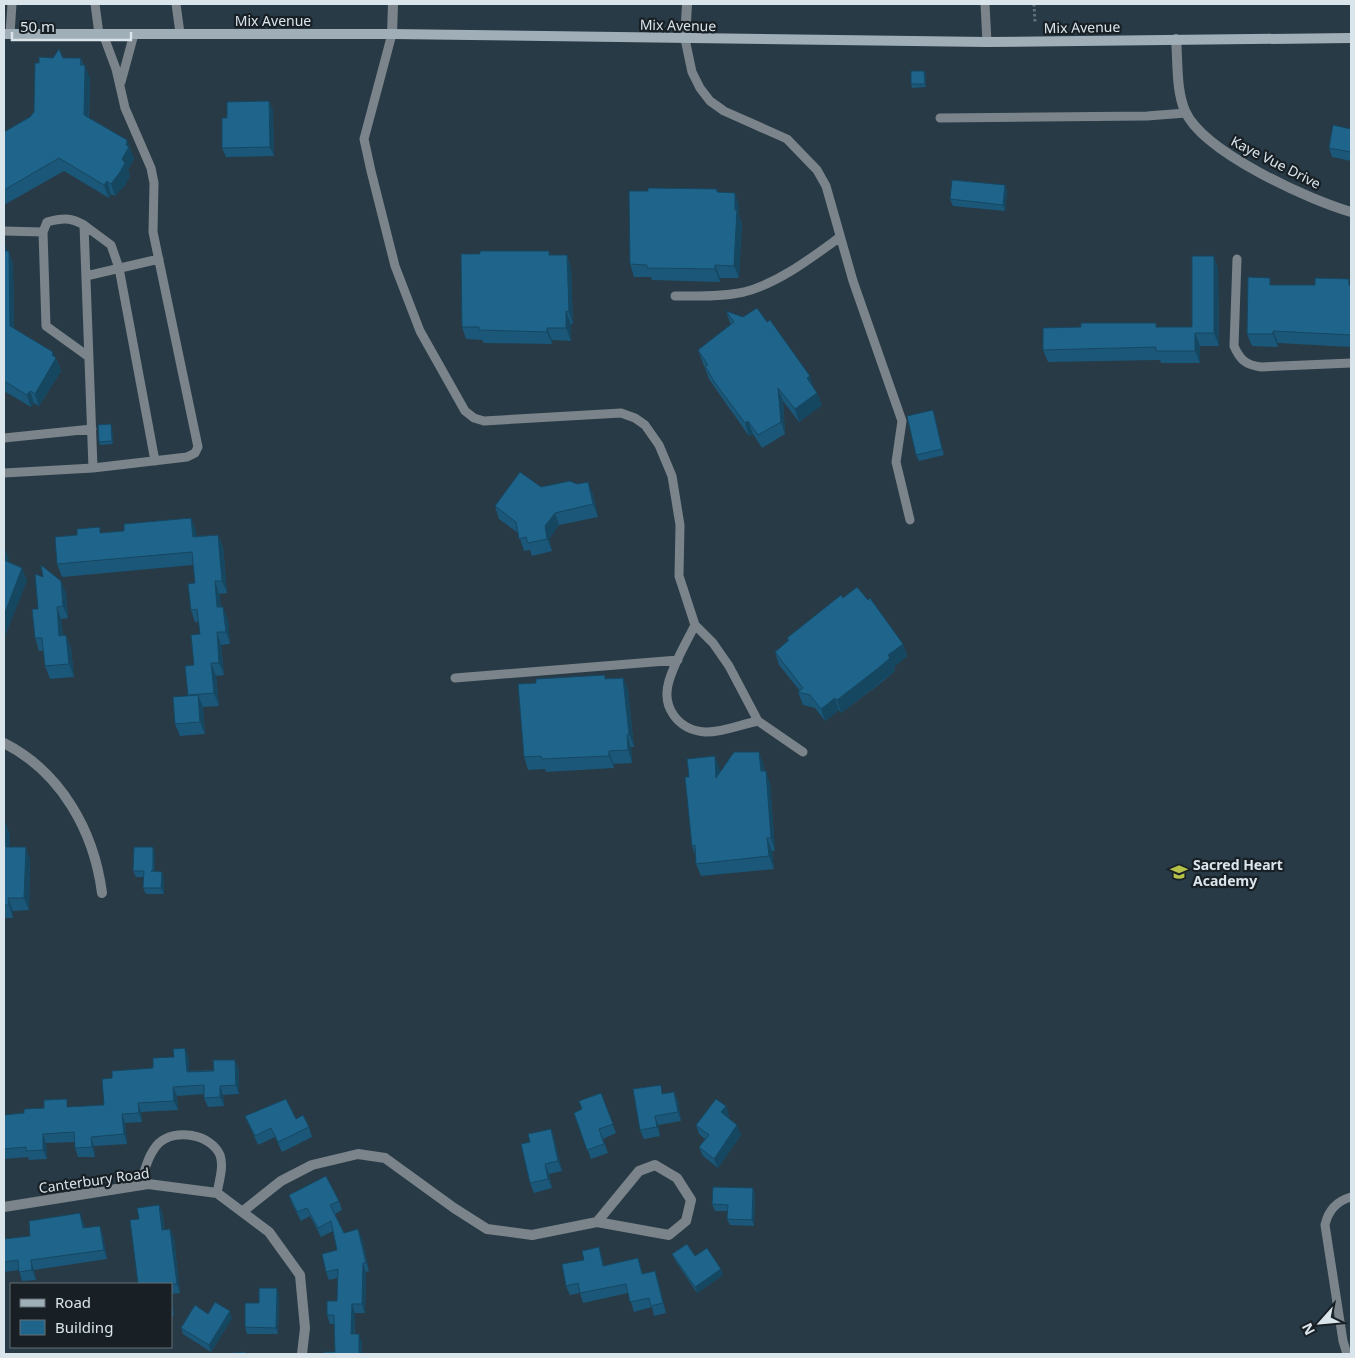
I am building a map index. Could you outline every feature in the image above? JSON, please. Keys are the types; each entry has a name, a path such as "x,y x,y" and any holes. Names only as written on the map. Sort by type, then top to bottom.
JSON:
{"street":[{"path":"392,34 393,4"},
{"path":"685,39 687,4"},
{"name":"Mix Avenue","path":"7,34 392,34 987,42 1351,38"},
{"path":"1176,39 1182,102 1186,113"},
{"name":"Kaye Vue Drive","path":"1186,113 1216,146 1249,167 1333,207 1351,212"},
{"path":"4,743 36,764 47,775 83,823 96,858 102,893"},
{"path":"242,1212 281,1181 312,1165 358,1154 385,1158 454,1208 487,1228 532,1235 597,1222 669,1235 686,1221 691,1200 677,1178 655,1165 639,1171 597,1222"},
{"name":"Canterbury Road","path":"4,1207 148,1184 217,1193 269,1232 300,1275 305,1328 302,1354"}],"lane":[{"path":"7,34 12,4"},
{"path":"4,473 93,468 187,457 195,453 198,447 153,232 154,183 151,168 125,108 120,85 101,34 95,4"},
{"path":"176,4 180,33"},
{"path":"985,4 987,42"},
{"path":"120,85 134,34"},
{"path":"392,34 364,139 395,266 429,348 465,411 474,418 495,422 620,414 635,418 645,425 659,445 672,476 680,525 679,576 695,625 713,644 729,666 758,721 803,752"},
{"path":"685,39 692,72 700,88 710,101 724,112 787,139 817,170 826,186 840,237 902,421 896,462 910,520"},
{"path":"940,118 1147,116 1186,113"},
{"path":"89,357 46,326 43,232 47,222 62,218 74,219 111,245 119,268 155,461"},
{"path":"84,225 93,468"},
{"path":"4,231 43,232"},
{"path":"675,296 744,292 771,281 808,260 840,237"},
{"path":"86,276 159,259"},
{"path":"1237,259 1234,346 1240,359 1249,365 1261,367 1348,363"},
{"path":"4,438 92,428"},
{"path":"695,625 668,682 668,704 672,716 685,728 706,732 758,721"},
{"path":"455,678 678,660"},
{"path":"140,1185 150,1154 158,1144 171,1136 184,1135 203,1138 217,1150 222,1165 217,1193"},
{"path":"1347,1354 1343,1341 1325,1225 1327,1217 1335,1206 1351,1197"}],"path":[{"path":"1034,4 1035,22"}],"building":[{"path":"59,49 63,58 81,58 80,65 85,65 84,115 127,140 126,145 129,147 122,159 125,163 111,184 107,181 104,185 59,158 4,190 4,132 30,117 34,112 35,63 39,63 39,57 53,58"},
{"path":"911,71 924,71 925,84 911,84"},
{"path":"269,101 270,147 222,148 222,118 227,118 227,102"},
{"path":"1333,125 1351,129 1351,152 1329,148"},
{"path":"952,180 1005,185 1003,205 950,199"},
{"path":"648,188 717,189 717,192 735,193 735,210 737,210 734,266 715,265 715,269 647,268 647,265 630,264 629,191 648,191"},
{"path":"4,244 5,251 9,251 10,326 53,352 52,355 56,358 35,394 30,391 27,395 4,381"},
{"path":"480,251 549,251 549,255 567,255 569,312 566,311 566,328 547,328 547,332 479,330 479,327 462,327 461,254 480,254"},
{"path":"1192,256 1214,256 1214,333 1195,333 1195,351 1156,351 1156,347 1043,350 1043,328 1081,327 1081,323 1156,323 1156,327 1192,327"},
{"path":"1248,277 1270,278 1270,285 1315,285 1315,278 1349,279 1349,285 1351,285 1351,335 1273,331 1273,334 1247,334"},
{"path":"757,308 767,322 770,320 810,376 807,378 817,393 795,409 778,388 781,422 758,435 748,421 745,423 715,383 705,366 708,365 698,350 734,322 726,311 743,317"},
{"path":"933,410 942,449 916,455 907,416"},
{"path":"111,424 112,441 99,442 98,425"},
{"path":"520,472 541,487 570,481 577,484 588,482 593,504 555,513 545,526 547,539 528,543 526,537 519,539 516,522 495,506"},
{"path":"191,518 193,537 218,535 222,581 215,581 217,607 223,607 226,632 217,632 219,663 211,663 214,693 188,695 185,666 194,665 191,635 200,634 197,609 191,610 188,584 195,583 192,552 57,564 55,537 77,535 77,529 100,527 100,533 124,531 124,524"},
{"path":"4,560 22,568 4,615"},
{"path":"41,565 61,581 63,606 57,607 59,636 66,635 69,664 45,666 42,638 35,638 32,609 38,609 35,574 43,577"},
{"path":"857,587 868,600 870,598 903,644 888,655 890,658 877,669 837,700 835,698 821,709 810,695 798,692 803,688 775,652 789,640 787,638 841,595 843,598"},
{"path":"605,675 605,679 623,678 629,734 627,735 628,750 609,751 609,756 542,759 541,756 524,757 518,684 536,683 536,679"},
{"path":"198,695 200,722 175,724 173,697"},
{"path":"734,752 759,752 761,771 766,771 771,838 767,838 769,856 696,864 695,845 692,846 685,777 689,777 687,759 715,756 716,778"},
{"path":"4,822 6,847 26,847 24,898 8,898 9,905 4,905"},
{"path":"134,847 153,847 153,871 151,871 162,872 161,888 143,888 144,871 133,871"},
{"path":"185,1048 187,1072 214,1071 213,1060 235,1060 236,1085 220,1086 220,1097 204,1098 204,1085 173,1087 174,1101 138,1103 139,1113 122,1114 124,1134 91,1137 92,1147 75,1148 74,1132 43,1134 43,1150 26,1151 26,1147 4,1149 4,1115 24,1113 24,1109 44,1108 44,1100 67,1099 67,1107 104,1105 102,1079 112,1078 112,1071 153,1068 153,1058 174,1057 173,1049"},
{"path":"661,1085 662,1094 674,1092 678,1112 655,1116 657,1127 640,1130 633,1089"},
{"path":"601,1093 613,1124 599,1129 604,1144 587,1150 574,1113 582,1109 579,1101"},
{"path":"286,1099 296,1119 303,1115 309,1127 278,1142 271,1128 255,1136 245,1116"},
{"path":"716,1099 726,1106 721,1112 737,1125 714,1159 699,1147 709,1135 696,1125"},
{"path":"551,1129 558,1161 545,1164 548,1179 530,1183 521,1144 530,1142 528,1134"},
{"path":"326,1176 339,1201 330,1205 344,1233 358,1229 366,1263 363,1263 362,1304 352,1304 351,1334 359,1334 359,1354 324,1354 324,1352 335,1352 334,1315 327,1315 327,1301 337,1301 338,1269 326,1272 322,1254 337,1250 331,1221 318,1228 307,1208 297,1212 289,1195"},
{"path":"713,1187 753,1188 752,1220 727,1219 728,1205 712,1204"},
{"path":"159,1205 162,1230 170,1229 177,1284 138,1283 130,1220 139,1219 137,1208"},
{"path":"80,1213 83,1228 100,1226 104,1250 31,1260 32,1270 19,1272 18,1260 4,1262 4,1239 30,1236 29,1221"},
{"path":"687,1244 695,1256 707,1248 721,1269 695,1287 672,1254"},
{"path":"599,1247 603,1266 638,1258 642,1274 655,1271 663,1303 651,1306 649,1298 630,1302 626,1284 580,1293 578,1283 566,1286 562,1264 584,1260 582,1251"},
{"path":"259,1288 277,1288 276,1328 245,1327 245,1303 259,1303"},
{"path":"215,1302 230,1311 209,1345 181,1328 195,1305 208,1314"},
{"path":"245,1352 245,1354 225,1354"}],"place":[{"name":"Sacred Heart Academy","path":"1179,872"}]}
